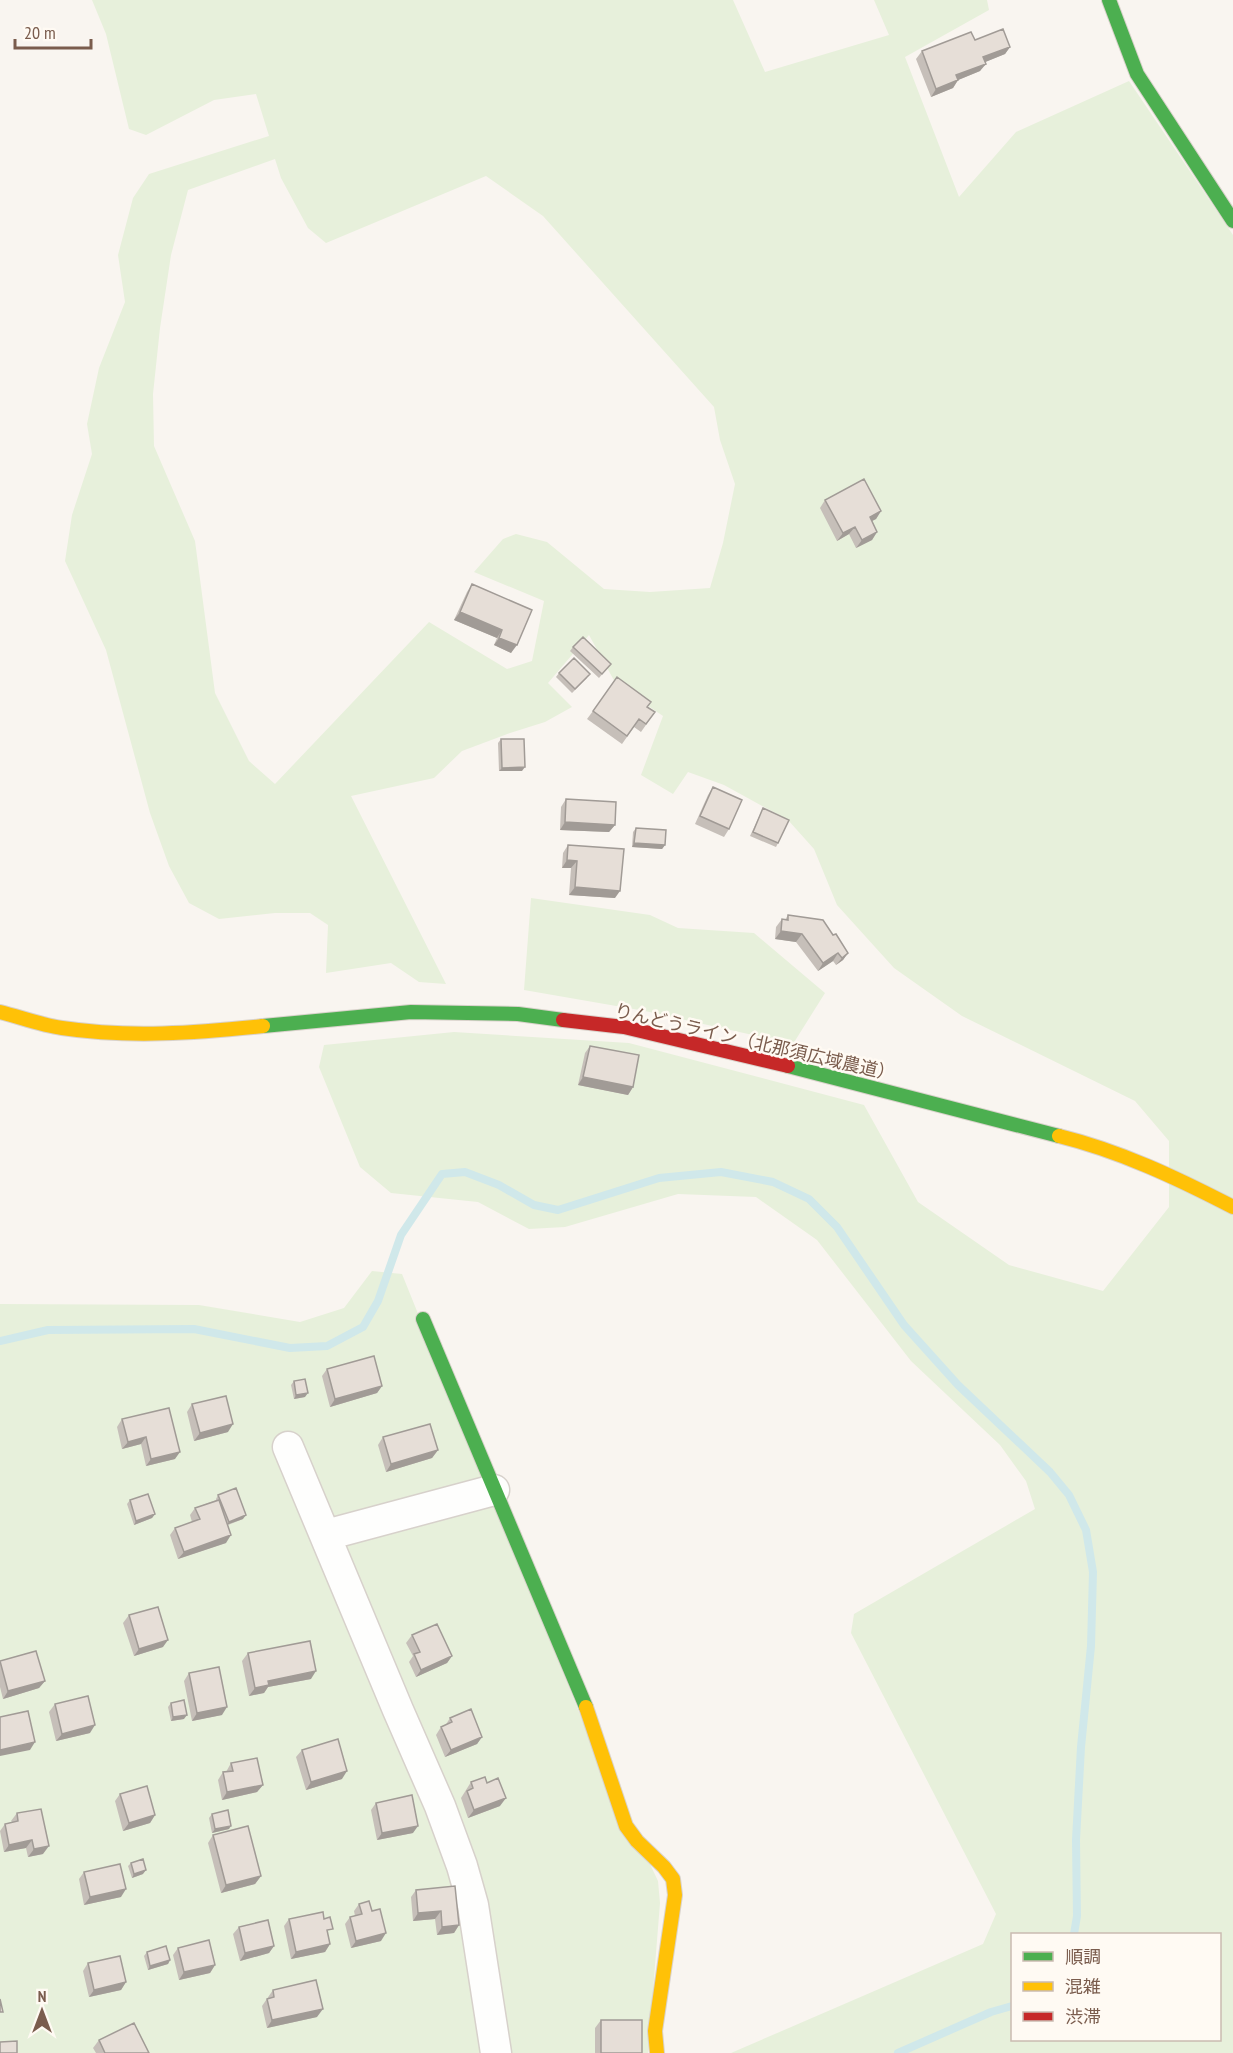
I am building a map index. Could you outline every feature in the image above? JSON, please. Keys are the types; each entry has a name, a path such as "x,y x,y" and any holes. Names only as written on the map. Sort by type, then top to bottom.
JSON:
{"street":[{"path":"1109,0 1137,74 1233,221"},
{"name":"りんどうライン（北那須広域農道）","path":"0,1012 60,1028 137,1034 215,1030 411,1012 518,1014 624,1027 741,1053 1091,1144 1174,1177 1233,1207"},
{"path":"423,1319 585,1703 626,1826 637,1841 664,1866 673,1879 675,1896 655,2031 657,2053"},
{"path":"288,1447 440,1806 462,1866 473,1905 496,2053"},
{"path":"326,1535 494,1490"}],"green space":[{"path":"92,0 733,0 765,72 889,35 874,0 987,0 989,10 905,57 959,197 1016,132 1129,81 1233,235 1233,2053 731,2053 983,1944 996,1914 851,1633 854,1614 1035,1509 1026,1481 1000,1445 911,1361 817,1240 756,1197 678,1194 565,1227 529,1229 478,1202 391,1193 360,1167 319,1067 324,1045 454,1032 629,1043 864,1105 918,1202 1009,1265 1103,1291 1169,1207 1169,1141 1135,1101 962,1016 894,968 837,905 814,849 788,820 724,785 688,772 673,794 641,775 663,716 616,684 589,635 548,683 572,707 545,722 462,751 434,778 351,796 446,984 419,982 391,963 326,973 328,925 310,913 275,913 219,919 189,903 169,866 150,813 106,650 65,561 72,515 92,454 87,424 99,368 125,302 118,255 133,198 149,174 269,136 256,94 214,100 146,135 129,129 106,34","holes":["275,159 281,178 308,228 326,243 486,176 543,216 714,407 720,440 735,484 723,543 710,588 650,592 604,589 547,542 516,534 503,539 474,572 544,601 532,661 507,669 429,622 275,784 249,761 215,693 195,541 154,446 153,394 171,255 188,190"]},
{"path":"531,898 650,915 678,928 754,933 825,993 793,1044 645,1011 524,990"},
{"path":"372,1271 402,1274 583,1722 658,1881 660,1903 648,2053 0,2053 0,1304 199,1305 300,1322 344,1308"}],"building":[{"path":"1003,29 1010,47 983,57 986,64 956,75 958,80 936,89 922,51 971,32 975,40"},
{"path":"864,479 881,511 870,517 877,532 862,540 855,527 843,533 825,500"},
{"path":"472,584 532,610 517,645 499,638 502,630 460,612"},
{"path":"583,637 611,664 602,674 573,647"},
{"path":"574,658 590,674 575,689 559,673"},
{"path":"617,677 651,702 647,707 655,712 646,724 639,719 627,736 593,711"},
{"path":"501,739 524,739 525,767 502,768"},
{"path":"713,787 742,800 729,829 700,816"},
{"path":"566,799 616,802 615,825 565,822"},
{"path":"763,808 789,820 778,843 753,832"},
{"path":"636,828 666,830 665,845 634,843"},
{"path":"568,845 624,849 620,891 575,887 577,861 567,860"},
{"path":"788,915 823,920 833,935 836,934 848,953 842,958 838,953 823,963 802,934 781,931 782,919 788,920"},
{"path":"590,1046 639,1055 633,1087 583,1077"},
{"path":"374,1356 382,1386 335,1399 327,1369"},
{"path":"305,1379 308,1393 296,1395 294,1381"},
{"path":"226,1396 233,1424 200,1433 192,1404"},
{"path":"169,1408 180,1452 151,1459 146,1437 128,1442 122,1419"},
{"path":"430,1424 438,1450 391,1464 383,1437"},
{"path":"236,1488 246,1515 229,1522 218,1495"},
{"path":"148,1494 155,1514 136,1521 130,1500"},
{"path":"219,1500 231,1535 184,1552 175,1528 200,1519 195,1508"},
{"path":"158,1607 168,1640 139,1649 129,1615"},
{"path":"437,1624 452,1656 421,1670 414,1654 420,1652 412,1635"},
{"path":"310,1641 316,1671 268,1681 269,1685 255,1688 248,1653"},
{"path":"36,1651 45,1681 8,1691 0,1661"},
{"path":"219,1667 227,1707 197,1713 189,1673"},
{"path":"88,1696 95,1725 62,1734 55,1704"},
{"path":"184,1700 187,1715 173,1717 171,1703"},
{"path":"471,1709 482,1737 451,1750 441,1727 452,1722 450,1718"},
{"path":"28,1711 35,1742 0,1750 0,1717"},
{"path":"338,1739 347,1771 311,1782 302,1750"},
{"path":"257,1758 263,1785 227,1792 223,1772 233,1771 231,1763"},
{"path":"485,1777 487,1783 498,1778 506,1798 474,1810 467,1791 473,1788 471,1782"},
{"path":"147,1786 155,1815 129,1823 120,1794"},
{"path":"412,1795 418,1826 382,1833 376,1803"},
{"path":"41,1809 49,1846 34,1849 32,1840 9,1845 5,1824 18,1821 17,1813"},
{"path":"228,1810 231,1826 215,1829 212,1814"},
{"path":"248,1826 261,1876 226,1885 213,1835"},
{"path":"143,1859 146,1870 134,1874 131,1863"},
{"path":"120,1864 126,1889 90,1897 84,1872"},
{"path":"455,1886 459,1925 442,1927 441,1911 418,1913 416,1890"},
{"path":"369,1901 372,1911 380,1909 386,1933 356,1941 350,1917 362,1914 359,1904"},
{"path":"323,1912 324,1919 330,1917 333,1929 327,1930 330,1944 296,1952 289,1919"},
{"path":"268,1920 274,1946 245,1953 239,1927"},
{"path":"209,1940 215,1965 184,1972 178,1948"},
{"path":"166,1946 170,1960 150,1966 147,1952"},
{"path":"120,1956 126,1982 94,1990 88,1963"},
{"path":"316,1980 323,2009 272,2020 267,1999 274,1997 273,1990"},
{"path":"601,2020 642,2020 642,2053 601,2053"},
{"path":"134,2023 149,2053 105,2053 99,2040"},
{"path":"17,2041 17,2053 0,2053 0,2042"}],"waterway":[{"path":"0,1341 48,1330 194,1329 290,1348 327,1346 363,1327 378,1301 401,1235 442,1174 465,1172 499,1185 534,1205 558,1210 659,1178 721,1172 773,1182 809,1199 837,1227 904,1325 958,1385 1050,1472 1069,1495 1086,1530 1093,1572 1091,1646 1081,1747 1076,1840 1077,1916 1074,1933"},
{"path":"898,2053 991,2012 1011,2006"}],"traffic: fast":[{"path":"1109,0 1137,74 1233,221"},
{"path":"263,1026 411,1012 518,1014 563,1020"},
{"path":"788,1066 1059,1136"},
{"path":"423,1319 586,1707"}],"traffic: slow":[{"path":"0,1012 54,1027 112,1033 213,1031 263,1026"},
{"path":"1059,1136 1104,1149 1148,1166 1233,1207"},
{"path":"586,1707 626,1826 673,1879 675,1895 655,2031 657,2053"}],"traffic: jam":[{"path":"563,1020 624,1027 788,1066"}]}
